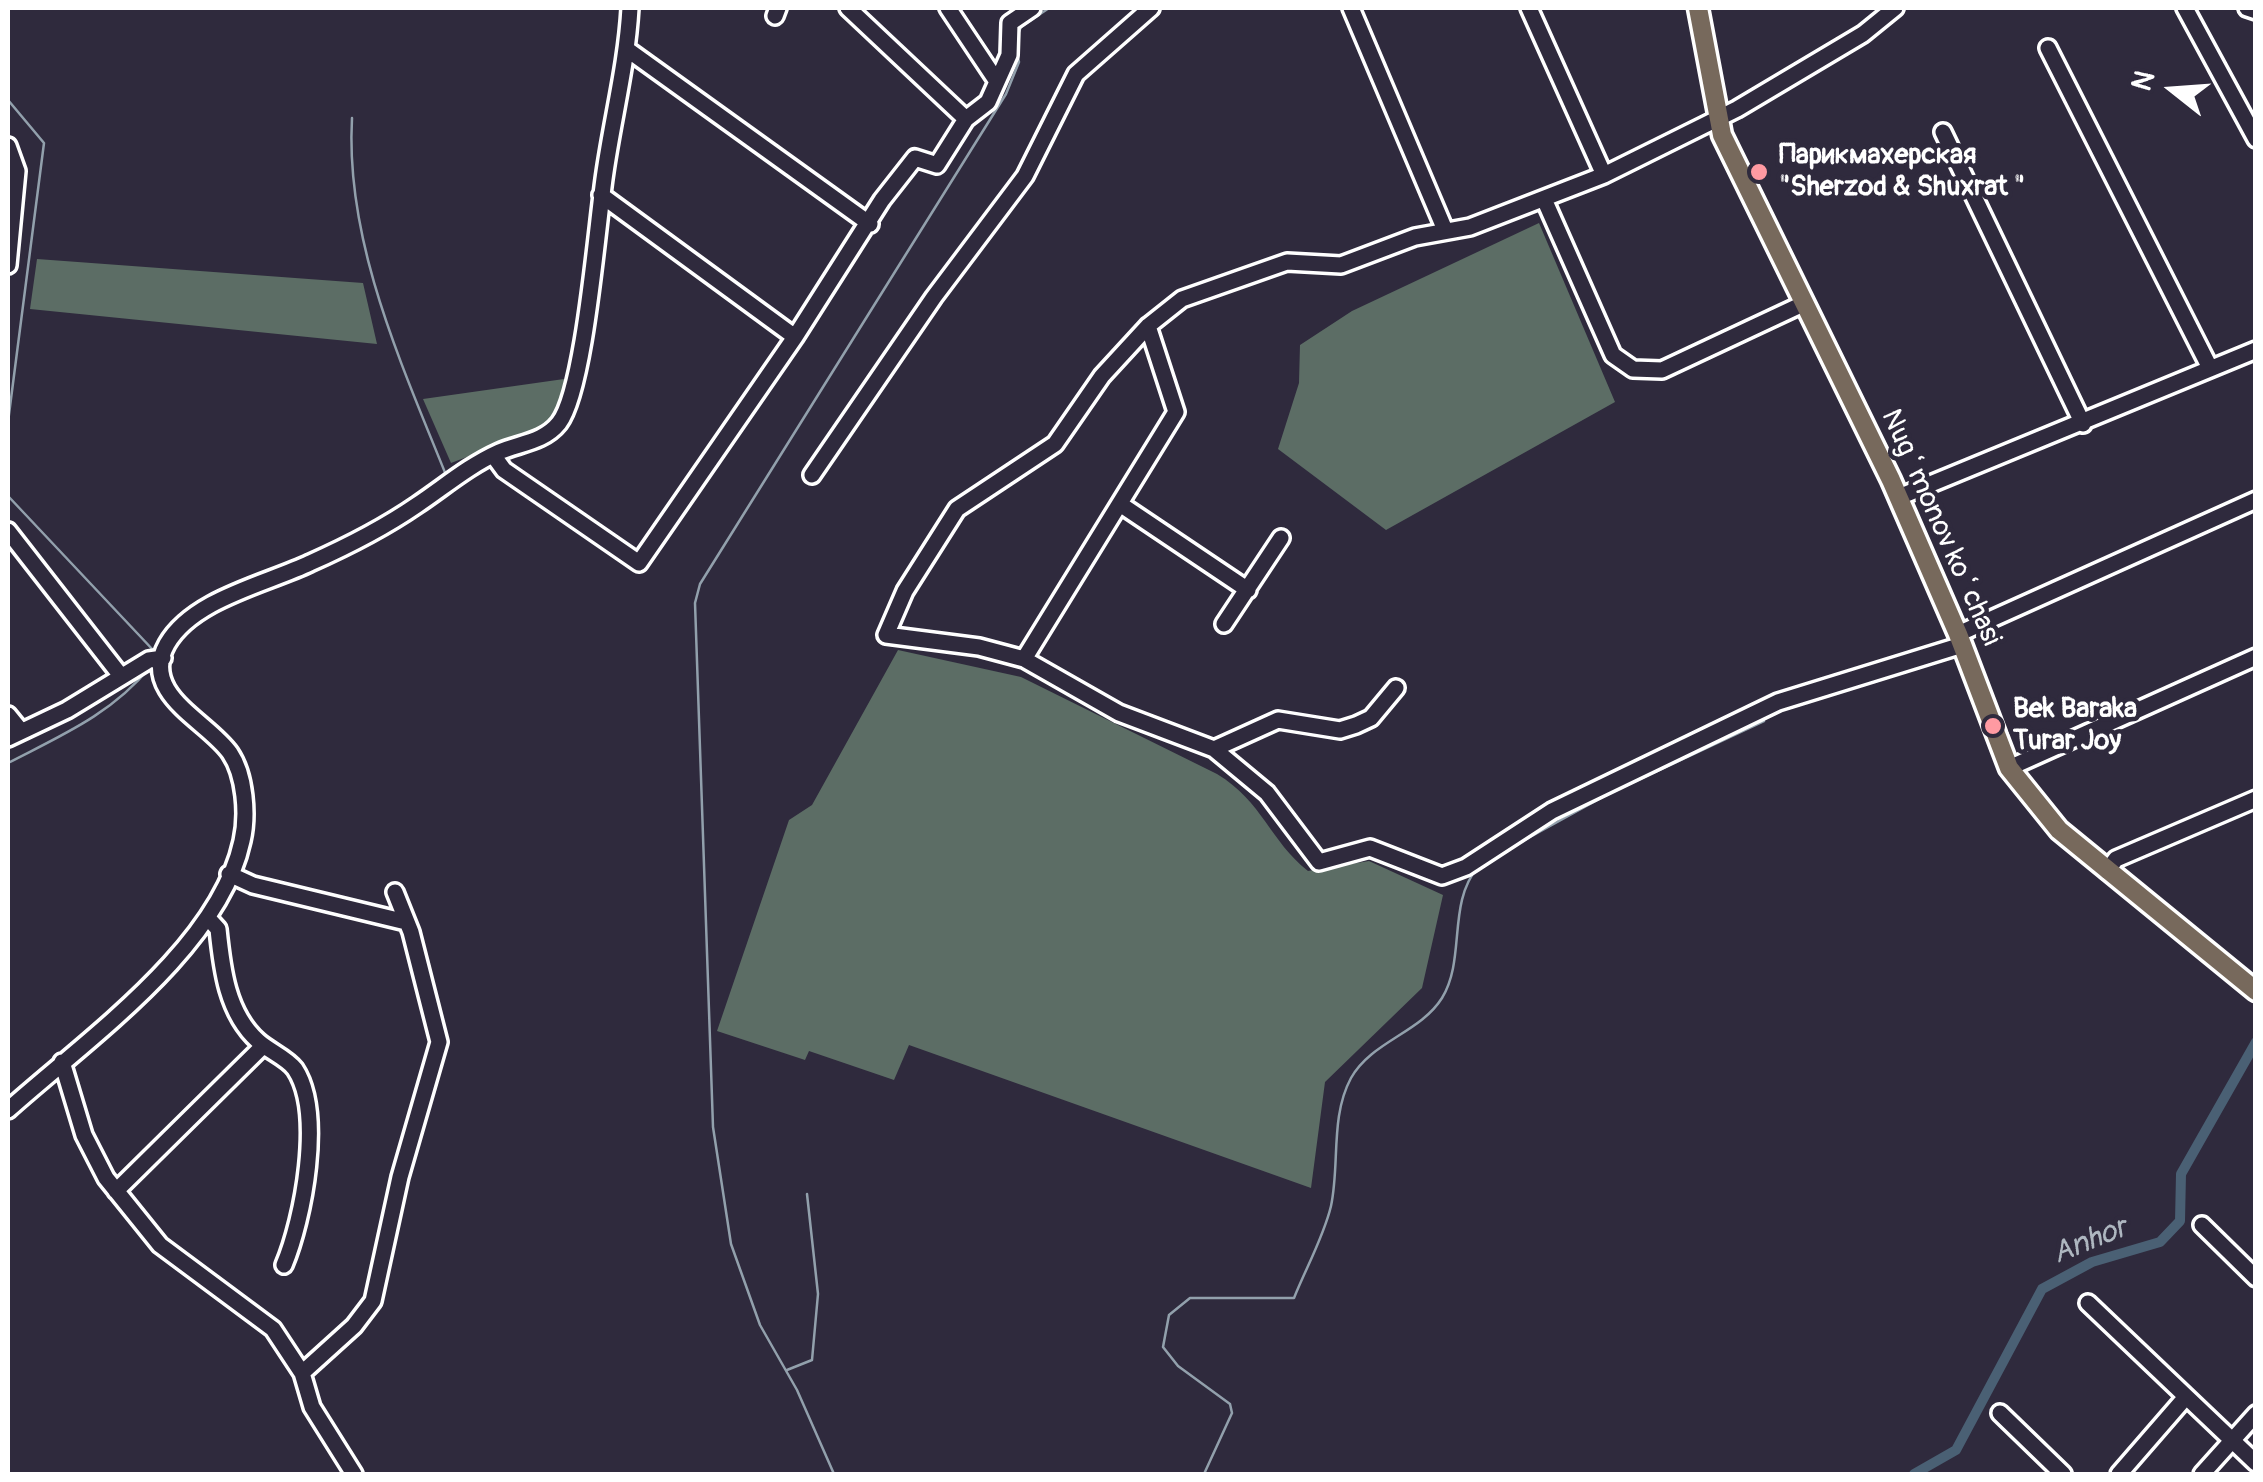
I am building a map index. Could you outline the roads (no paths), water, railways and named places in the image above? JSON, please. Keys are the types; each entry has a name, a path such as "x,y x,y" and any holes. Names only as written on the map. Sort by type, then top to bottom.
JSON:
{"main road":[{"name":"Nugʻmonov koʻchasi","path":"1698,8 1717,120 1899,498 1960,640 2008,768 2048,820 2254,990"}],"street":[{"path":"8,715 14,735 156,659 174,636 215,604 313,562 414,507 493,455 545,436 569,406 628,50 630,8"},
{"path":"848,8 966,119"},
{"path":"948,8 996,80"},
{"path":"493,455 504,470 638,563 914,158 937,165 966,119 988,102 1009,55 1010,23 1032,8"},
{"path":"812,475 934,297 1025,176 1076,74 1151,8"},
{"path":"1351,8 1445,230"},
{"path":"1529,8 1604,175"},
{"path":"1894,8 1863,34 1717,120 1604,175 1470,227 1445,230 1341,265 1287,262 1196,292 1148,326 1102,376 1055,444 957,509 905,590 886,635 979,648 1024,660 1119,713 1214,749 1267,793 1319,862 1370,848 1442,876 1466,867 1552,811 1778,702 1960,640 2256,500"},
{"path":"2185,8 2256,139"},
{"path":"2246,8 2256,11"},
{"path":"2048,48 2210,368"},
{"path":"628,50 870,224"},
{"path":"1943,132 2083,424"},
{"path":"8,146 12,174 8,265"},
{"path":"601,195 795,337"},
{"path":"1544,198 1613,355 1633,369 1662,370 1805,303"},
{"path":"1024,660 1176,412 1148,326"},
{"path":"1899,498 2256,350"},
{"path":"1120,504 1248,590"},
{"path":"8,530 121,676"},
{"path":"1224,624 1281,538"},
{"path":"2008,768 2256,657"},
{"path":"8,1110 180,956 208,918 244,832 238,768 224,746 173,699 156,659"},
{"path":"1214,749 1278,720 1340,730 1356,725 1371,718 1396,688"},
{"path":"2107,871 2116,859 2256,799"},
{"path":"228,874 253,885 406,922"},
{"path":"302,1373 354,1326 373,1301 400,1176 439,1042 395,892"},
{"path":"208,918 218,928 222,968 240,1024 294,1068 309,1133 307,1188 284,1265"},
{"path":"116,1191 263,1046"},
{"path":"62,1062 84,1136 116,1191 174,1258 267,1322 302,1373 312,1407 354,1474"},
{"path":"2202,1225 2256,1278"},
{"path":"2088,1303 2256,1464"},
{"path":"2119,1474 2185,1398"},
{"path":"2000,1414 2062,1474"},
{"path":"2202,1474 2256,1414"}],"waterway":[{"path":"1017,36 1021,27 1049,8"},
{"path":"834,1474 797,1390 760,1325 731,1244 713,1127 695,603 700,584 1006,94 1019,62 1016,48"},
{"path":"8,100 44,143 8,422"},
{"path":"352,118 357,210 367,255 395,345 446,475"},
{"path":"8,496 154,651"},
{"path":"8,763 102,711 150,667"},
{"path":"1501,853 1610,793 1764,721"},
{"path":"1204,1474 1232,1413 1230,1404 1178,1366 1163,1347 1169,1315 1190,1298 1294,1298 1331,1206 1344,1093 1360,1065 1421,1020 1442,998 1453,966 1463,897 1478,867"},
{"name":"Anhor","path":"1914,1474 1956,1450 2042,1289 2092,1262 2160,1242 2180,1221 2181,1174 2256,1042"},
{"path":"787,1370 812,1360 818,1294 807,1194"}],"place":[{"name":"Парикмахерская \"Sherzod & Shuxrat \"","path":"1759,172"},
{"name":"Bek Baraka Turar Joy","path":"1993,726"}]}
